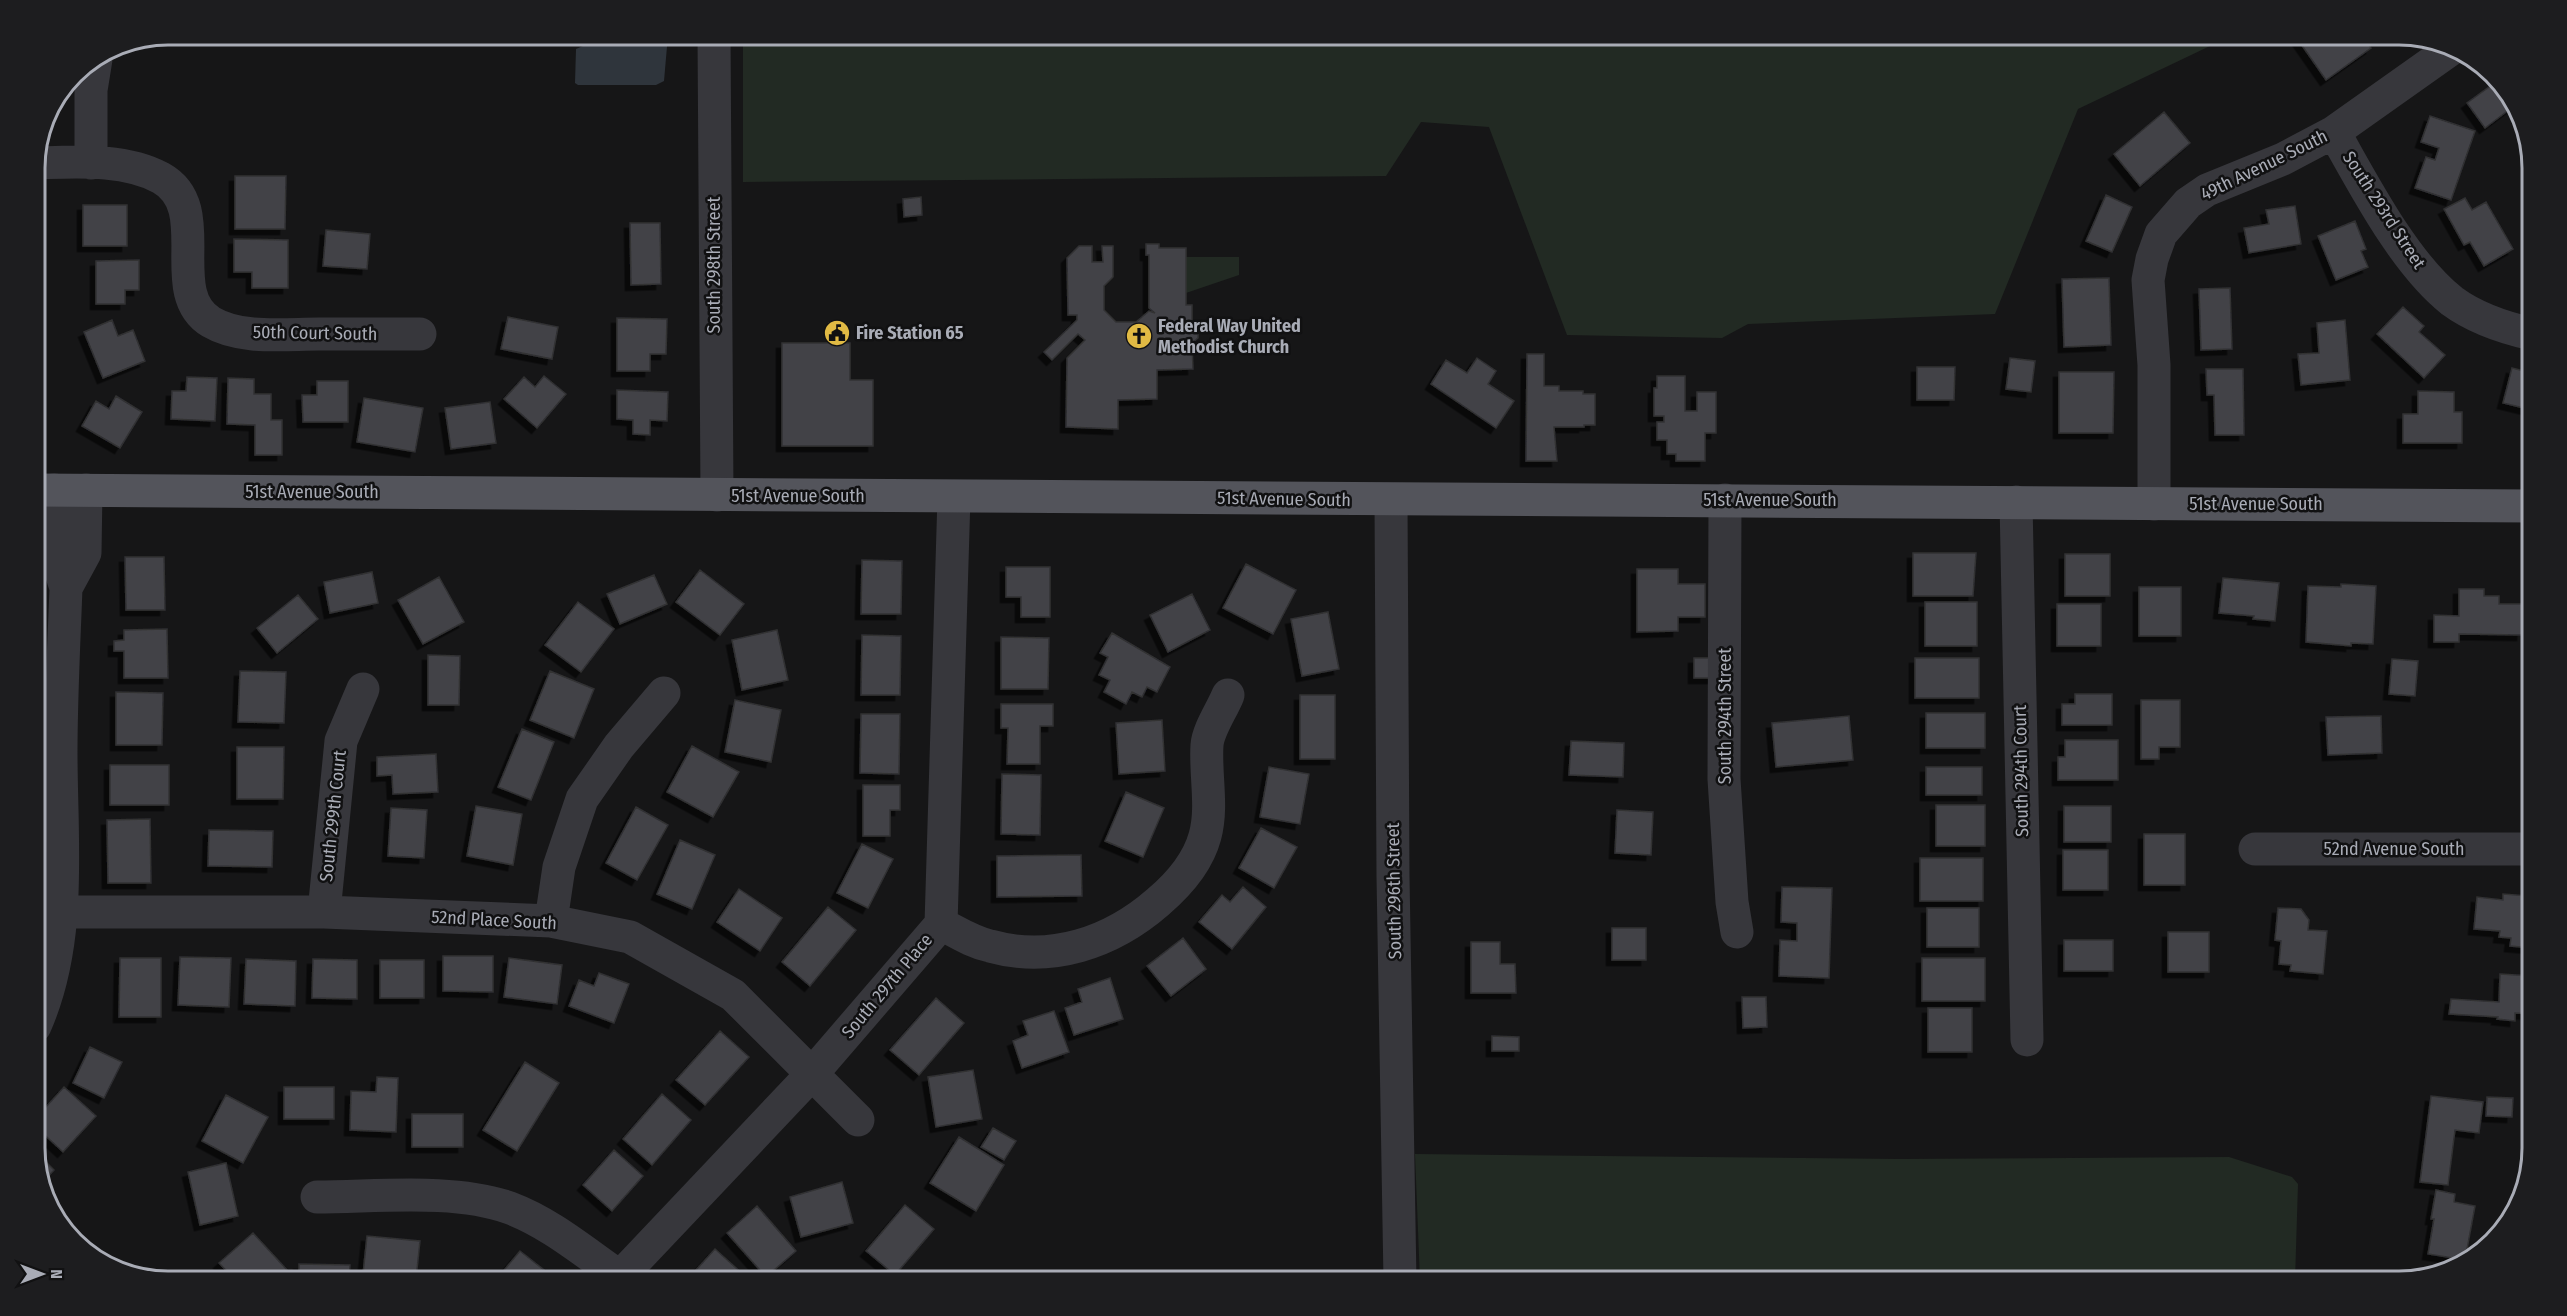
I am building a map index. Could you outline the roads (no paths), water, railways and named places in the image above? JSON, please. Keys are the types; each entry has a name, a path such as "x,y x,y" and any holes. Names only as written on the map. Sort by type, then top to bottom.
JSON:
{"main road":[{"name":"51st Avenue South","path":"45,490 2522,506"}],"street":[{"name":"South 298th Street","path":"714,45 717,495"},
{"name":"49th Avenue South","path":"2154,504 2154,364 2148,280 2152,259 2162,234 2188,203 2206,190 2283,159 2334,132 2445,54"},
{"path":"45,162 91,163 91,90 94,70"},
{"name":"South 293rd Street","path":"2334,132 2406,251 2439,290 2453,302 2483,318 2522,331"},
{"name":"50th Court South","path":"91,163 126,167 162,179 178,196 186,217 192,298 197,309 212,323 236,331 253,333 420,334"},
{"path":"45,997 57,951 62,912 48,748 66,588 85,553 86,490"},
{"path":"45,496 54,548 66,588"},
{"name":"South 297th Place","path":"625,1271 811,1075 940,924 954,497"},
{"name":"South 296th Street","path":"1391,500 1400,1271"},
{"name":"South 294th Street","path":"1725,500 1724,779 1730,881 1737,932"},
{"name":"South 294th Court","path":"2016,502 2027,1040"},
{"name":"South 299th Court","path":"324,912 341,741 363,689"},
{"path":"551,921 559,867 582,799 618,746 664,693"},
{"path":"940,924 990,946 1034,953 1055,952 1094,942 1132,922 1150,909 1182,878 1196,857 1205,837 1208,818 1207,743 1228,695"},
{"name":"52nd Avenue South","path":"2255,849 2522,849"},
{"name":"52nd Place South","path":"62,912 324,912 551,921 630,937 733,995 858,1120"},
{"path":"317,1197 460,1197 509,1208 546,1226 606,1271"}],"place":[{"name":"Fire Station 65","path":"837,333"},
{"name":"Federal Way United Methodist Church","path":"1139,336"}]}
